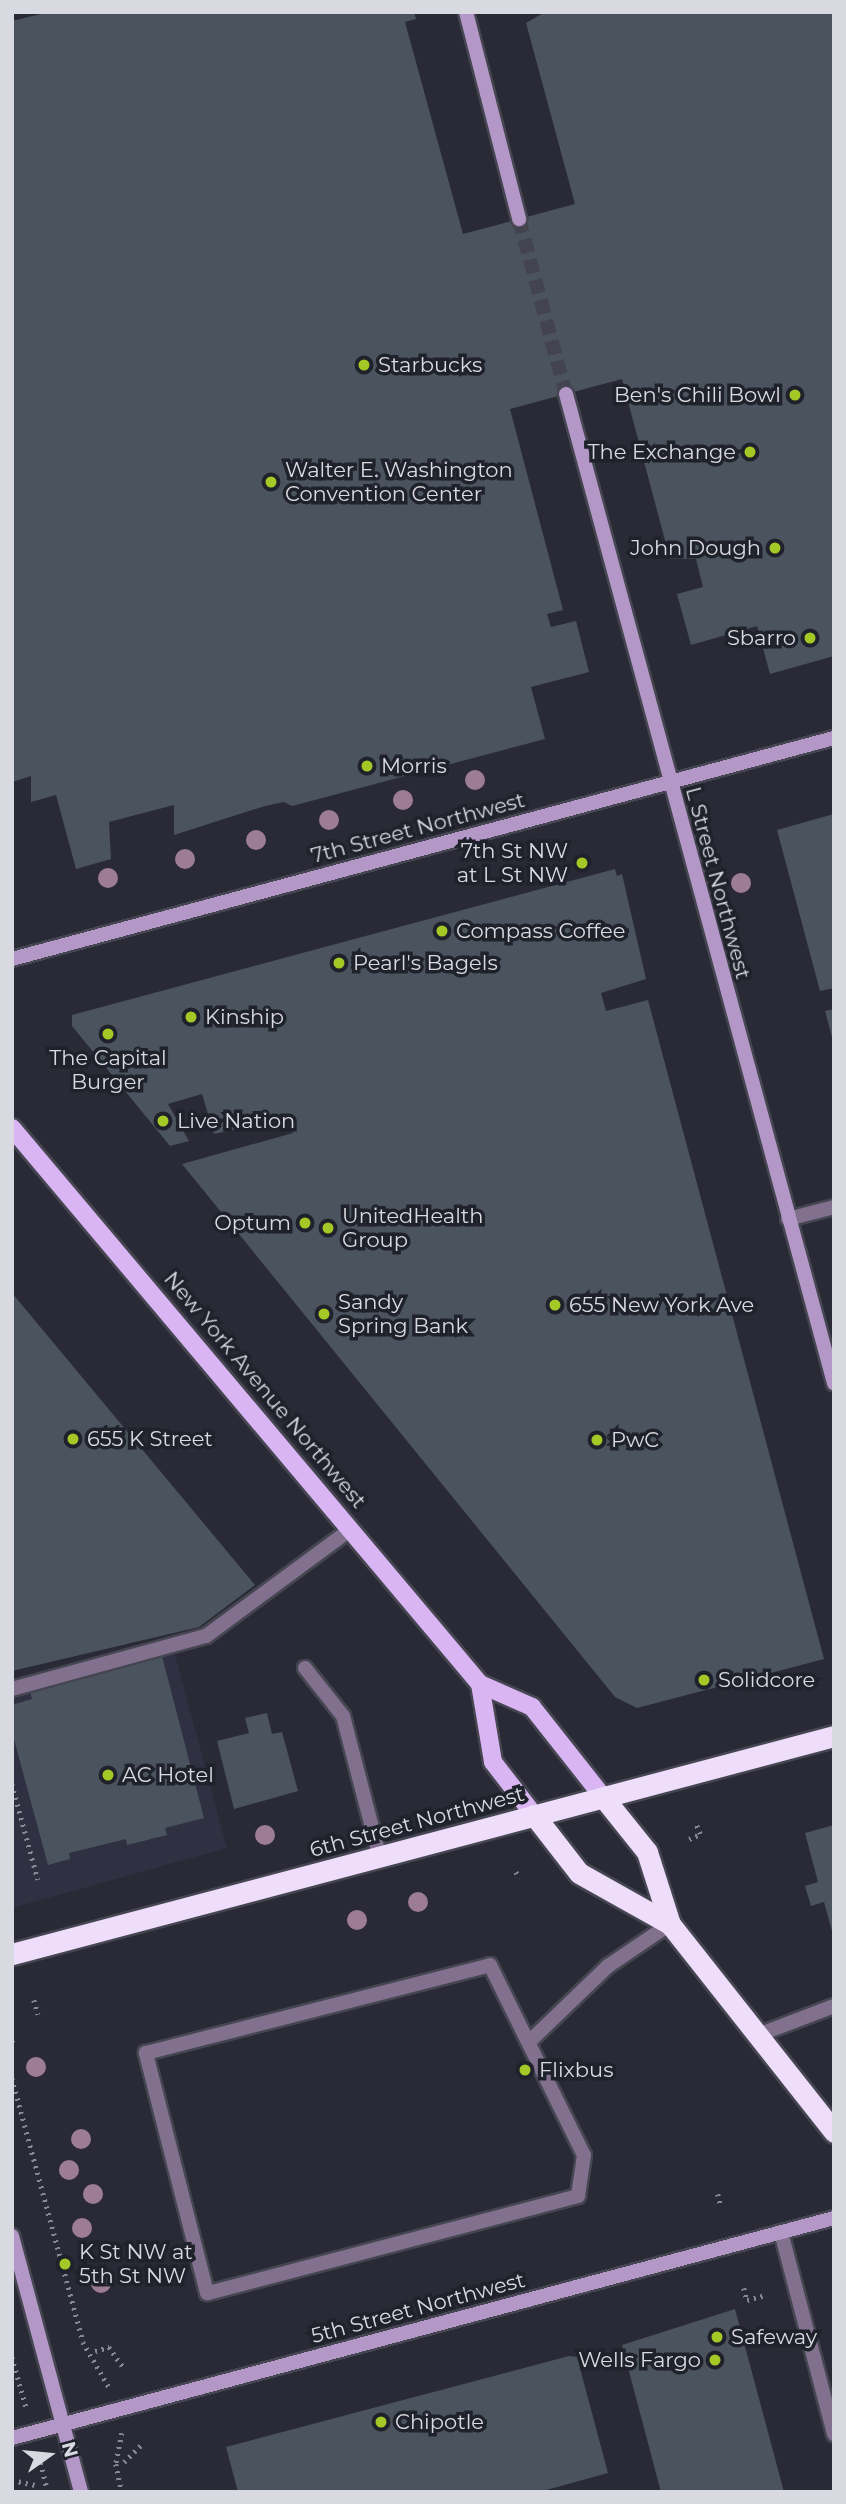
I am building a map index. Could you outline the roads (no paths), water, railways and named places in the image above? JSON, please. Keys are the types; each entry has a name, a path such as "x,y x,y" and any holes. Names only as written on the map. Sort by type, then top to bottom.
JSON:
{"highway":[{"name":"6th Street Northwest","path":"12,1954 834,1736"},
{"name":"New York Avenue Northwest","path":"603,1797 647,1852 670,1924 834,2132"},
{"name":"New York Avenue Northwest","path":"534,1815 579,1873 670,1924"}],"main road":[{"name":"New York Avenue Northwest","path":"12,1128 480,1684 532,1707 603,1797"},
{"name":"New York Avenue Northwest","path":"480,1684 493,1762 534,1815"}],"street":[{"path":"466,12 519,219"},
{"name":"L Street Northwest","path":"566,394 669,783 834,1383"},
{"name":"7th Street Northwest","path":"12,959 834,738"},
{"path":"788,1219 834,1207"},
{"path":"12,1689 206,1636 351,1529"},
{"path":"305,1668 343,1716 380,1858"},
{"path":"529,2042 608,1966 670,1924"},
{"path":"490,1965 529,2042 584,2155 578,2196 207,2293 146,2053 490,1965"},
{"path":"758,2035 834,2006"},
{"name":"5th Street Northwest","path":"12,2438 834,2218"},
{"path":"781,2232 834,2434"},
{"path":"12,2236 81,2492"}],"tunnel":[{"path":"519,219 566,394"}],"place":[{"name":"Starbucks","path":"364,365"},
{"name":"Ben's Chili Bowl","path":"795,395"},
{"name":"The Exchange","path":"750,452"},
{"name":"Walter E. Washington Convention Center","path":"271,482"},
{"name":"John Dough","path":"775,548"},
{"name":"Sbarro","path":"810,638"},
{"name":"Morris","path":"367,766"},
{"name":"7th St NW at L St NW","path":"582,863"},
{"name":"Compass Coffee","path":"442,931"},
{"name":"Pearl's Bagels","path":"339,963"},
{"name":"Kinship","path":"191,1017"},
{"name":"The Capital Burger","path":"108,1034"},
{"name":"Live Nation","path":"163,1121"},
{"name":"Optum","path":"305,1223"},
{"name":"UnitedHealth Group","path":"328,1228"},
{"name":"655 New York Ave","path":"555,1305"},
{"name":"Sandy Spring Bank","path":"324,1314"},
{"name":"655 K Street","path":"73,1439"},
{"name":"PwC","path":"597,1440"},
{"name":"Solidcore","path":"704,1680"},
{"name":"AC Hotel","path":"108,1775"},
{"name":"Flixbus","path":"525,2070"},
{"name":"K St NW at 5th St NW","path":"65,2264"},
{"name":"Safeway","path":"717,2337"},
{"name":"Wells Fargo","path":"715,2360"},
{"name":"Chipotle","path":"381,2422"}]}
